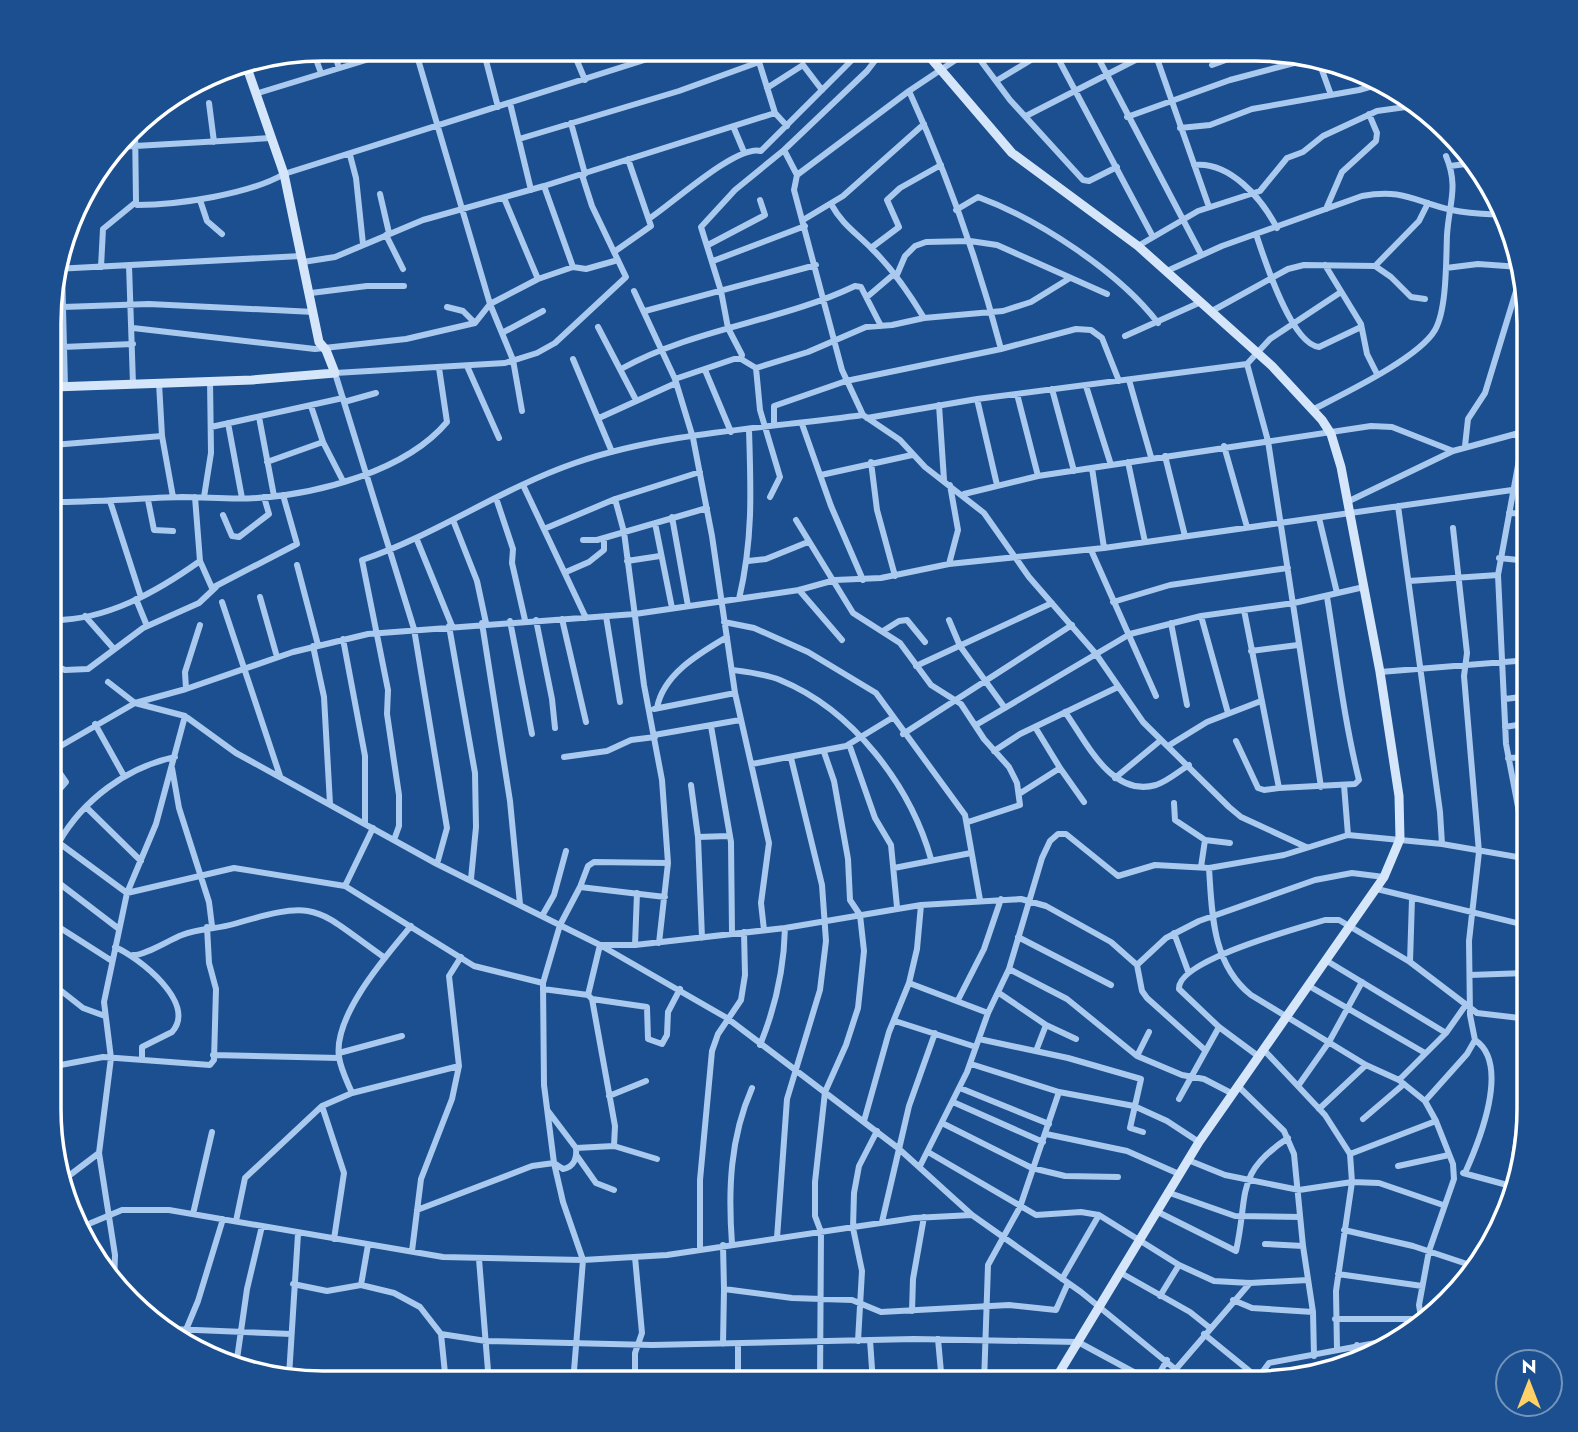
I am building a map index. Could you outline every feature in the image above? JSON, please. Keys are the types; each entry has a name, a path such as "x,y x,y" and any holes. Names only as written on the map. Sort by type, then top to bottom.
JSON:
{"street":[{"path":"317,61 321,73"},
{"path":"336,61 339,68"},
{"path":"255,94 362,61"},
{"path":"418,61 490,304 513,360 522,411"},
{"path":"486,61 498,107"},
{"path":"577,61 585,80"},
{"path":"135,141 137,205 159,206 200,200 267,184 284,174 643,61"},
{"path":"650,218 744,152 754,149 761,151 851,61"},
{"path":"740,359 742,355 728,328 721,290 701,227 734,190 784,150 875,61"},
{"path":"932,61 1012,153 1138,246 1167,271 1258,353 1314,409 1331,434 1380,673 1399,796 1399,839 1377,889 1199,1142 1062,1371"},
{"path":"797,175 909,91 955,61"},
{"path":"981,61 1086,182 1117,167"},
{"path":"996,81 1031,61"},
{"path":"1058,61 1077,90 1153,237"},
{"path":"1100,61 1201,254"},
{"path":"1026,116 1133,61"},
{"path":"1158,61 1209,207"},
{"path":"1212,65 1223,61"},
{"path":"519,139 679,91 759,62 775,113 787,126"},
{"path":"1127,117 1230,80 1292,64"},
{"path":"767,88 803,65 822,90"},
{"path":"1322,70 1331,94"},
{"path":"248,72 284,174 311,293 319,342 326,350 335,373 414,629 447,828 437,864"},
{"path":"1180,128 1210,125 1252,109 1367,86"},
{"path":"909,91 971,241 1001,349"},
{"path":"209,103 214,142"},
{"path":"510,103 531,190"},
{"path":"1138,246 1209,207 1252,194 1264,187 1276,167 1287,158 1370,114 1404,108"},
{"path":"67,269 335,257 423,220 584,174 775,113"},
{"path":"1326,209 1342,172 1376,141 1377,133 1370,114"},
{"path":"61,386 439,368 513,360 537,353 555,343 624,282 626,273 592,206 571,123"},
{"path":"713,261 804,223 831,204 924,124"},
{"path":"733,126 744,152"},
{"path":"129,147 271,138"},
{"path":"784,150 797,175 794,190 846,381 865,417 900,440 912,454 984,513 1161,740 1241,817 1306,847"},
{"path":"349,155 356,178 363,244"},
{"path":"1314,409 1403,359 1435,331 1446,268 1449,210 1454,184 1446,156"},
{"path":"614,253 651,227 628,159"},
{"path":"1450,166 1463,164"},
{"path":"871,247 899,227 887,200 900,188 941,165"},
{"path":"1194,165 1209,166 1225,172 1267,208 1277,228"},
{"path":"544,186 573,267"},
{"path":"1167,271 1201,254 1382,192 1396,192 1449,210 1493,214"},
{"path":"380,194 388,234 403,270"},
{"path":"956,210 978,197 1026,217 1065,242 1141,302 1158,323"},
{"path":"505,198 538,279"},
{"path":"200,200 207,221 222,234"},
{"path":"708,245 765,215 760,200"},
{"path":"101,267 103,229 136,202"},
{"path":"1375,266 1419,221 1428,202"},
{"path":"831,204 845,228 871,247 895,276 923,318"},
{"path":"1256,234 1271,279 1294,323 1317,348 1361,327"},
{"path":"867,297 895,276 905,256 915,246 926,242 971,241 997,245 1107,294"},
{"path":"133,328 326,350 406,339 475,323 490,304 538,279 573,267 586,268 618,260"},
{"path":"1446,268 1478,264 1511,266"},
{"path":"129,265 134,344 132,384"},
{"path":"645,311 816,265"},
{"path":"1325,265 1361,327 1367,354 1377,374"},
{"path":"1212,311 1296,267 1325,265 1375,266 1391,277 1411,297 1425,299"},
{"path":"599,418 676,381 740,359 756,368 835,340 849,332 923,318 991,313 1031,302 1070,278"},
{"path":"311,293 367,286 404,286"},
{"path":"621,369 661,348 825,300 855,286 861,287 881,326"},
{"path":"634,291 676,381 700,472 740,720 769,843 761,903 764,930"},
{"path":"394,840 400,816 387,714 388,690 360,563 417,540 553,471 612,452 774,425 865,417 977,399 1247,364 1270,339 1341,292"},
{"path":"1465,446 1468,419 1485,393 1515,294"},
{"path":"62,301 65,386"},
{"path":"1125,336 1201,302"},
{"path":"63,307 132,304 314,312"},
{"path":"447,307 463,311 475,323"},
{"path":"502,333 543,311"},
{"path":"598,327 636,400"},
{"path":"774,425 775,404 846,381 1001,349 1076,329 1097,332 1107,346 1119,381"},
{"path":"63,347 134,344"},
{"path":"573,359 612,452"},
{"path":"1247,364 1268,441 1321,787"},
{"path":"467,366 499,439"},
{"path":"61,502 264,497 283,495 367,474 410,452 447,422 439,368"},
{"path":"756,368 757,398 780,477 779,484 770,497"},
{"path":"705,370 731,432"},
{"path":"204,497 211,427 210,380"},
{"path":"1129,380 1151,457"},
{"path":"159,383 162,436 173,498"},
{"path":"1086,386 1111,465"},
{"path":"1052,389 1074,471"},
{"path":"211,427 376,394"},
{"path":"1017,394 1038,476"},
{"path":"977,399 997,485"},
{"path":"939,405 947,482 958,530 949,564"},
{"path":"311,406 323,442 343,481"},
{"path":"259,417 274,496"},
{"path":"228,424 242,498"},
{"path":"802,424 863,580"},
{"path":"964,494 1038,476 1151,457 1383,425 1453,451"},
{"path":"739,600 748,561 752,523 749,430"},
{"path":"1347,502 1465,446 1517,433"},
{"path":"61,444 162,436"},
{"path":"267,462 323,442"},
{"path":"1224,446 1247,527"},
{"path":"821,475 912,454"},
{"path":"1165,456 1185,536"},
{"path":"871,462 877,510 895,576"},
{"path":"1128,462 1145,542"},
{"path":"1092,468 1104,548"},
{"path":"1517,469 1498,575 1507,758 1517,803"},
{"path":"544,528 615,499 700,472"},
{"path":"523,485 586,618"},
{"path":"61,745 135,703 187,689 316,645 375,633 510,621 635,614 799,590 835,580 863,580 949,564 1091,550 1512,490"},
{"path":"61,668 88,669 147,626 199,603 216,587 262,559 297,544 283,495"},
{"path":"195,497 200,561 209,586 216,587"},
{"path":"223,515 232,536 239,537 269,514 264,497"},
{"path":"496,498 513,549 512,563 525,620"},
{"path":"615,499 624,532 635,614 654,709 668,863 659,943"},
{"path":"148,500 154,530 173,531"},
{"path":"110,501 147,626"},
{"path":"1398,506 1442,844"},
{"path":"583,540 604,538 707,508"},
{"path":"1509,513 1517,513"},
{"path":"672,517 688,606"},
{"path":"1319,518 1337,593"},
{"path":"453,520 477,581 510,801 520,904"},
{"path":"796,520 853,613 900,643 931,685 957,700 1009,767 1019,794 1018,806 968,822"},
{"path":"654,523 672,608"},
{"path":"1453,528 1467,653 1479,852 1471,913 1467,1008 1475,1040 1488,1051 1490,1060 1489,1103 1479,1142 1465,1173"},
{"path":"566,572 589,562 604,550 604,538"},
{"path":"417,540 444,601 475,773 476,827 471,879"},
{"path":"748,561 766,559 808,542"},
{"path":"1091,550 1156,696"},
{"path":"627,561 660,556"},
{"path":"1499,558 1517,560"},
{"path":"61,619 85,617 138,598 169,583 200,561"},
{"path":"297,565 316,645 324,697 330,804"},
{"path":"1113,602 1170,585 1288,568"},
{"path":"1409,581 1498,575"},
{"path":"976,725 1075,669 1130,634 1201,616 1294,603 1363,587"},
{"path":"799,590 842,640"},
{"path":"260,597 277,657"},
{"path":"1236,741 1258,788 1321,787 1357,783 1359,780 1347,733 1342,681 1327,597"},
{"path":"222,603 281,777"},
{"path":"916,666 1052,603"},
{"path":"1244,610 1279,788"},
{"path":"606,616 620,702"},
{"path":"1201,616 1228,713"},
{"path":"85,617 114,649"},
{"path":"562,619 586,722"},
{"path":"536,620 552,695 555,729"},
{"path":"883,631 899,621 908,620 925,642"},
{"path":"949,620 960,646 1004,708"},
{"path":"510,621 532,734"},
{"path":"724,622 754,628 847,673 876,693 892,718 958,803 968,822 980,900"},
{"path":"1171,623 1187,705"},
{"path":"187,689 185,671 200,625"},
{"path":"904,734 1072,625"},
{"path":"654,709 672,676 727,637"},
{"path":"343,639 365,756 365,824"},
{"path":"1251,651 1298,645"},
{"path":"1380,673 1517,661"},
{"path":"733,670 778,679 803,690 846,722 902,793 922,826 931,859"},
{"path":"108,682 135,703 185,716 236,753 437,864 600,945 727,1018 877,1130 1002,1239 1100,1307 1178,1371"},
{"path":"994,751 1035,727 1118,687"},
{"path":"654,709 735,693"},
{"path":"1505,699 1517,698"},
{"path":"1168,746 1228,713 1261,701"},
{"path":"1065,712 1115,778 1136,785 1157,785 1189,765"},
{"path":"115,1268 116,1255 99,1153 111,1058 104,1002 127,893 156,824 185,716"},
{"path":"752,764 824,752 849,744 892,718"},
{"path":"564,757 607,751 631,740 740,720"},
{"path":"94,724 124,776"},
{"path":"1505,727 1517,725"},
{"path":"711,726 733,866 732,933"},
{"path":"1035,727 1084,802"},
{"path":"1115,778 1161,740"},
{"path":"849,744 875,818 891,845 897,907"},
{"path":"821,1371 821,1233 815,1216 815,1182 825,1092 846,1045 858,1008 864,951 860,915 850,900 848,859 834,781 824,752"},
{"path":"61,838 69,824 86,807 124,776 175,757"},
{"path":"777,1238 783,1124 820,990 826,941 822,885 790,758"},
{"path":"1507,758 1517,758"},
{"path":"61,1064 74,1060 142,1058 206,1066 210,1065 214,1055 216,989 209,963 210,927 200,875 179,808 172,766"},
{"path":"1019,794 1060,768"},
{"path":"691,785 698,838 702,938"},
{"path":"1343,785 1348,835"},
{"path":"1174,803 1175,820 1205,841 1230,844"},
{"path":"86,807 141,861"},
{"path":"345,886 373,828"},
{"path":"920,1166 971,1064 988,1013 1009,970 1042,858 1050,842 1058,834 1066,834 1118,876 1155,865 1209,868 1283,855 1348,835 1442,844 1517,858"},
{"path":"698,838 729,836"},
{"path":"1201,867 1205,841"},
{"path":"61,844 127,893"},
{"path":"542,916 554,895 566,851"},
{"path":"894,868 971,853"},
{"path":"574,1371 583,1260 563,1202 546,1110 543,986 560,925 588,866 594,862 668,863"},
{"path":"127,893 234,868 256,869 345,886 474,966 543,986 647,1007 648,1039 662,1044 667,1035 668,1012 680,989"},
{"path":"1209,868 1212,917 1221,955 1246,991 1366,1065 1401,1082 1425,1101 1436,1121 1454,1172 1429,1251 1422,1286 1422,1311"},
{"path":"1137,965 1174,933 1315,880 1352,873 1384,877"},
{"path":"61,885 119,929"},
{"path":"580,887 665,897"},
{"path":"1377,889 1412,900 1517,924"},
{"path":"635,945 637,893"},
{"path":"958,1000 984,949 1001,899"},
{"path":"600,945 659,943 785,928 897,907 980,900 1029,900 1102,936 1137,965 1142,991 1147,998 1205,1050"},
{"path":"1410,962 1412,900"},
{"path":"864,1121 909,983 917,949 920,905"},
{"path":"133,955 144,955 158,944 210,927 232,925 290,909 315,911 340,923 385,958"},
{"path":"1337,1350 1335,1320 1338,1274 1352,1182 1350,1154 1319,1109 1298,1086 1260,1053 1219,1027 1179,989 1180,982 1188,971 1221,955 1325,920 1339,920 1410,962 1467,1008 1484,1015 1517,1018"},
{"path":"352,1093 339,1055 342,1031 351,1010 385,958 411,926"},
{"path":"61,928 112,961"},
{"path":"760,1045 778,995 784,969 785,928"},
{"path":"700,1249 700,1180 712,1051 727,1018 741,1000 745,975 744,932"},
{"path":"1174,933 1188,971"},
{"path":"1018,937 1111,985"},
{"path":"600,945 590,997 615,1126 614,1146"},
{"path":"115,947 133,955 170,991 177,1017 172,1032 142,1047 142,1058"},
{"path":"412,1251 425,1163 452,1099 459,1066 449,976 461,957"},
{"path":"1327,961 1446,1033"},
{"path":"1009,970 1067,999 1137,1056 1182,1075 1236,1090 1288,1138 1297,1167 1303,1246 1313,1312 1314,1356"},
{"path":"1470,975 1517,973"},
{"path":"1298,1086 1329,1042 1362,982"},
{"path":"909,983 988,1013"},
{"path":"1308,986 1425,1053"},
{"path":"61,991 83,1008 105,1016"},
{"path":"999,993 1046,1025 1076,1039"},
{"path":"1363,1119 1401,1082 1467,1008"},
{"path":"895,1021 976,1047"},
{"path":"1036,1051 1046,1025"},
{"path":"1179,1099 1219,1027"},
{"path":"1137,1056 1149,1032"},
{"path":"882,1222 909,1106 935,1033"},
{"path":"214,1055 339,1055 402,1036"},
{"path":"979,1039 1141,1079 1130,1128 1143,1132"},
{"path":"1425,1101 1467,1054 1475,1040"},
{"path":"971,1064 1059,1091 1134,1106 1156,1115 1199,1142"},
{"path":"1319,1109 1366,1065"},
{"path":"236,1221 245,1178 323,1106 352,1093 459,1066"},
{"path":"609,1096 646,1081"},
{"path":"732,1244 733,1155 739,1119 752,1088"},
{"path":"960,1088 1049,1124"},
{"path":"985,1371 988,1265 1020,1207 1059,1091"},
{"path":"953,1102 1043,1142"},
{"path":"323,1106 344,1173 334,1239"},
{"path":"546,1110 568,1134 576,1148 577,1156 596,1183 614,1190"},
{"path":"1350,1154 1436,1121"},
{"path":"942,1123 1032,1168 1065,1176 1118,1177"},
{"path":"858,1341 862,1260 853,1228 859,1166 877,1130"},
{"path":"192,1214 212,1132"},
{"path":"551,1140 568,1134"},
{"path":"1046,1134 1127,1151 1179,1174"},
{"path":"1156,1210 1235,1251 1248,1180 1258,1160 1288,1138"},
{"path":"576,1148 614,1146 657,1159"},
{"path":"928,1152 1020,1207 1047,1216 1082,1212 1099,1215 1179,1265 1214,1281 1250,1283 1308,1280"},
{"path":"70,1175 99,1153"},
{"path":"1398,1166 1450,1155"},
{"path":"417,1210 532,1166 554,1163 563,1169 569,1168 577,1156"},
{"path":"1188,1160 1248,1180 1299,1190 1352,1182 1388,1185 1443,1205"},
{"path":"1454,1172 1506,1184"},
{"path":"1167,1192 1243,1217 1300,1217"},
{"path":"88,1224 110,1214 138,1209 192,1214 368,1245 479,1259 583,1260 700,1249 924,1217 972,1215"},
{"path":"724,1289 792,1297 822,1297 861,1304 881,1312 986,1306 1056,1310 1065,1281 1099,1215"},
{"path":"912,1311 913,1279 924,1217"},
{"path":"185,1332 198,1301 223,1219"},
{"path":"237,1356 262,1226"},
{"path":"1344,1230 1429,1251 1466,1264"},
{"path":"289,1369 298,1234"},
{"path":"1265,1244 1303,1246"},
{"path":"361,1285 368,1245"},
{"path":"723,1245 723,1344"},
{"path":"635,1257 642,1333 635,1353 635,1371"},
{"path":"479,1259 488,1371"},
{"path":"1160,1296 1179,1265"},
{"path":"1121,1273 1190,1312 1249,1371"},
{"path":"1338,1274 1422,1286"},
{"path":"1176,1369 1250,1283"},
{"path":"293,1284 327,1291 361,1285 407,1298 420,1307 441,1334 445,1371"},
{"path":"1233,1300 1252,1308 1313,1312"},
{"path":"1335,1320 1409,1321"},
{"path":"189,1334 291,1334"},
{"path":"441,1334 486,1340 640,1345 938,1339 1078,1342 1133,1371"},
{"path":"938,1339 941,1371"},
{"path":"870,1340 872,1371"},
{"path":"1265,1370 1269,1363 1374,1342"},
{"path":"738,1345 738,1371"},
{"path":"1357,1345 1358,1350"},
{"path":"1160,1371 1167,1360"}]}
